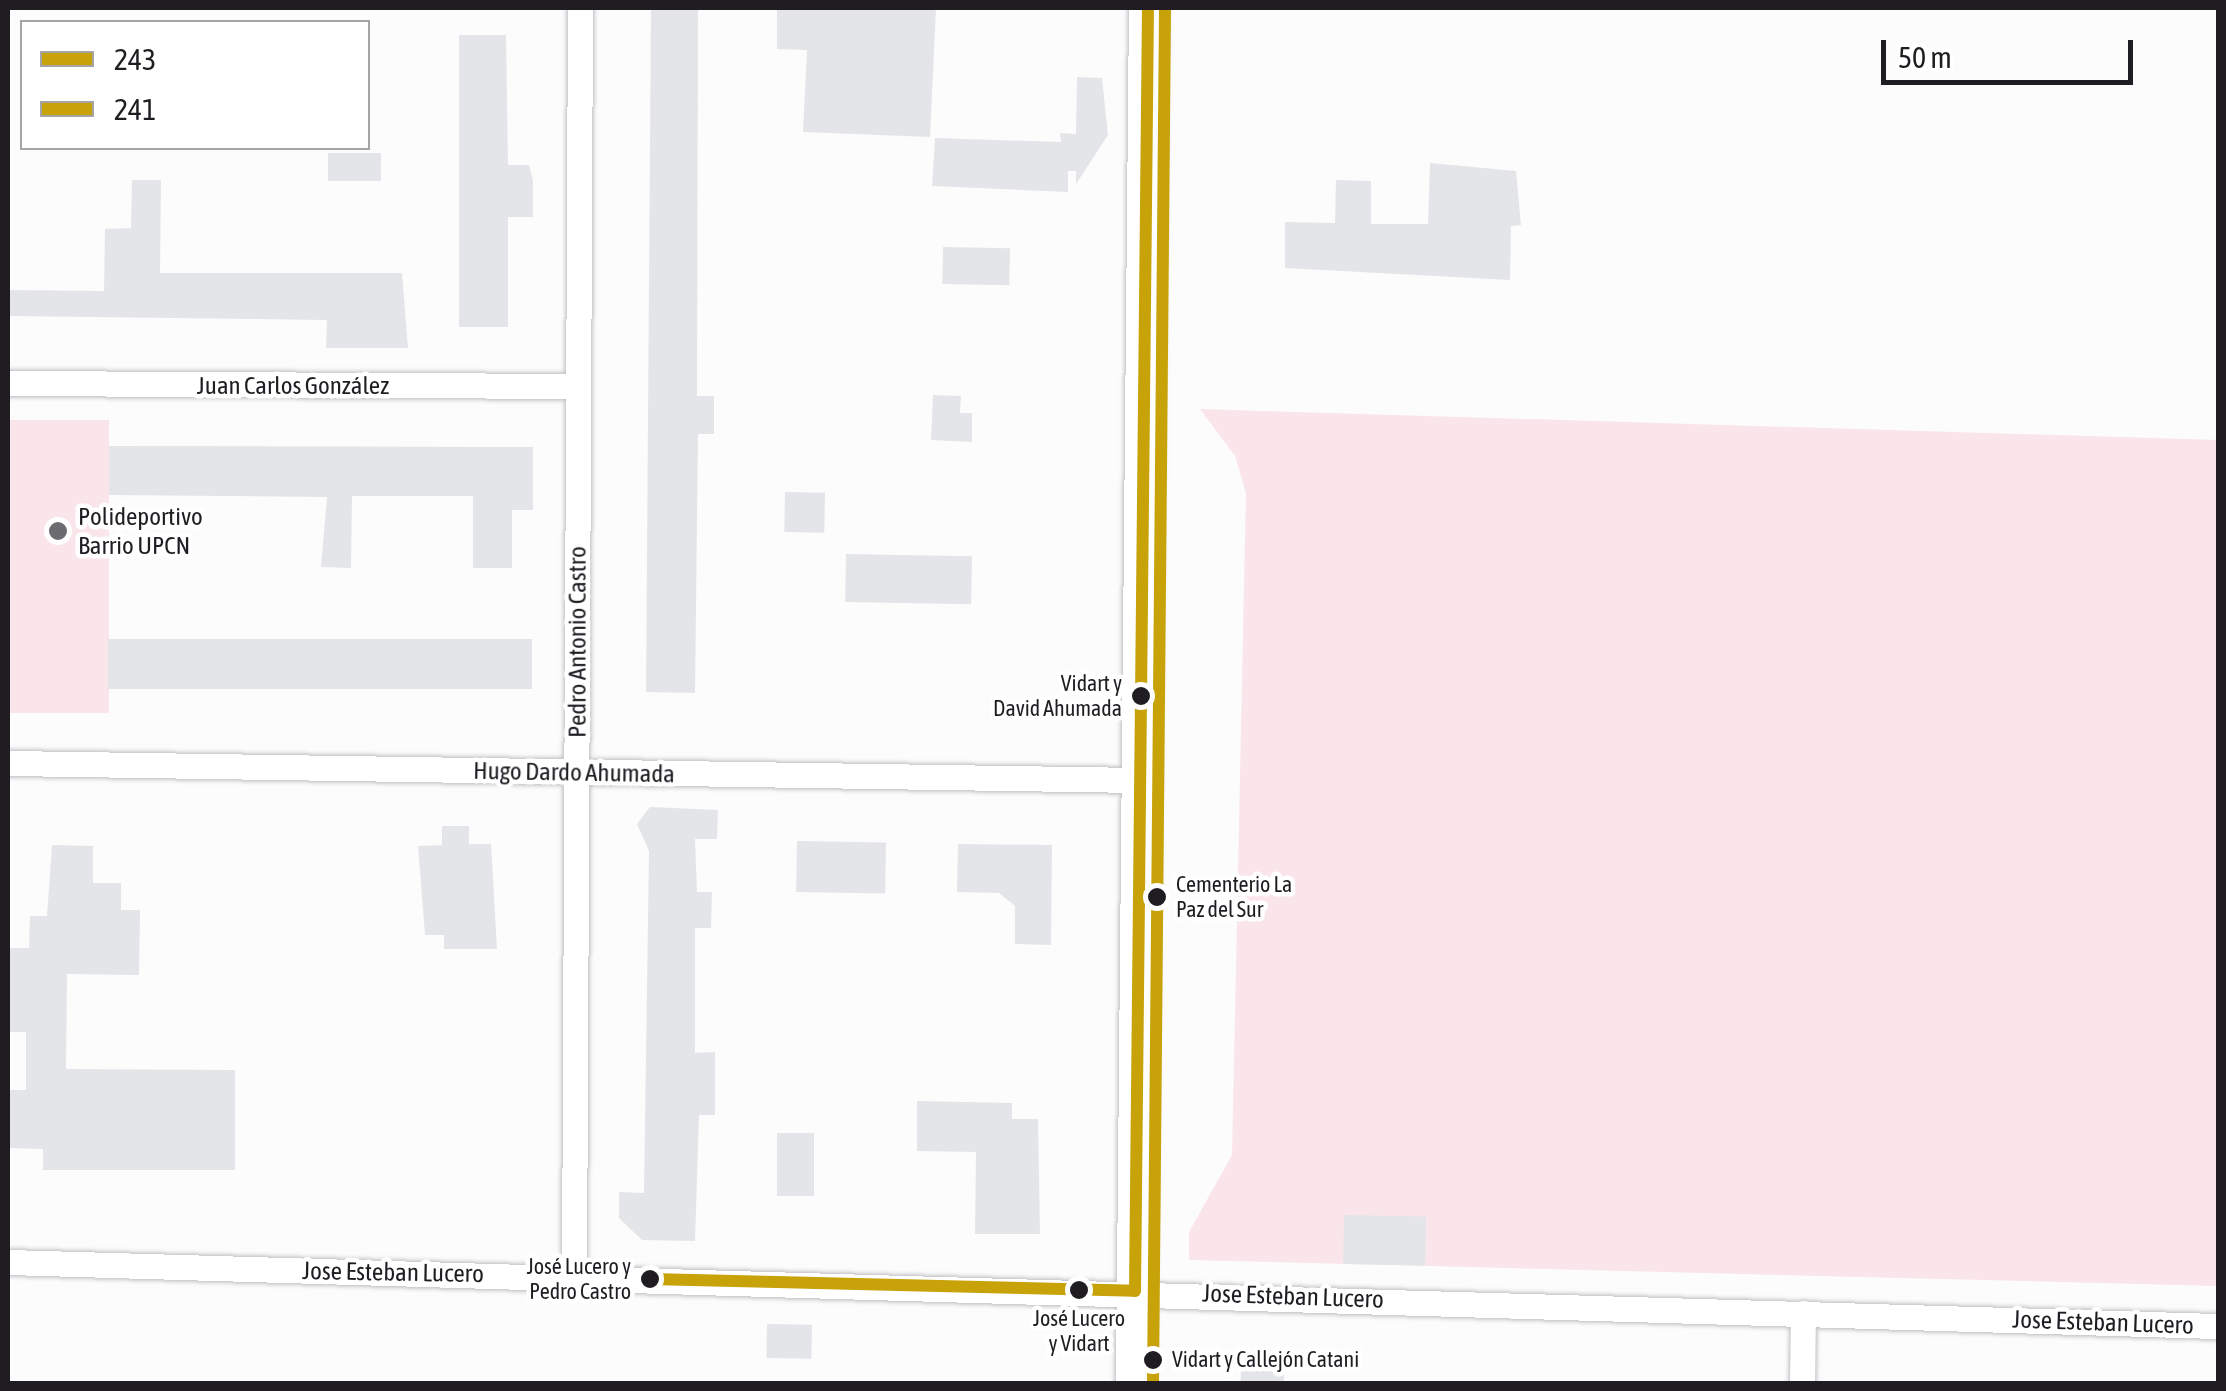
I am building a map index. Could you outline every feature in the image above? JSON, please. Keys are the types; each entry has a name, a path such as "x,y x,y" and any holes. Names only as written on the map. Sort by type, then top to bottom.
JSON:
{"street":[{"name":"Pedro Antonio Castro","path":"574,1277 580,8"},
{"path":"1134,1384 1148,8"},
{"name":"Juan Carlos González","path":"8,383 578,386"},
{"name":"Hugo Dardo Ahumada","path":"8,763 1140,780"},
{"name":"Jose Esteban Lucero","path":"8,1262 1135,1291 2218,1326"},
{"path":"1802,1384 1803,1314"}],"shaded area":[{"name":"Cementerio La Paz del Sur","path":"1200,409 2218,440 2218,1286 1189,1260 1189,1232 1232,1155 1246,493 1235,456"},
{"name":"Polideportivo Barrio UPCN","path":"8,420 109,420 109,713 8,713"}],"building":[{"path":"651,8 698,8 697,396 714,396 714,434 698,434 695,693 646,692"},
{"path":"777,8 936,8 930,137 803,132 807,50 777,49"},
{"path":"459,35 506,35 508,165 529,165 533,181 533,217 508,217 508,327 459,327"},
{"path":"1077,77 1102,78 1108,135 1076,184 1076,171 1068,171 1068,192 932,186 935,138 1061,142 1060,133 1076,134"},
{"path":"328,153 381,153 381,181 328,181"},
{"path":"1430,163 1516,171 1521,225 1511,226 1510,280 1285,268 1285,222 1335,223 1336,180 1371,181 1371,224 1428,224"},
{"path":"132,180 161,180 160,273 402,273 408,348 326,348 327,320 8,316 8,290 104,291 105,229 131,228"},
{"path":"943,247 1010,248 1009,285 942,284"},
{"path":"933,395 961,396 960,413 972,413 972,442 931,440"},
{"path":"109,446 533,447 533,510 512,510 512,568 473,568 473,496 352,496 351,568 321,567 327,497 109,495"},
{"path":"785,492 825,493 824,533 784,532"},
{"path":"846,554 972,556 971,604 845,602"},
{"path":"108,639 532,639 532,689 108,689"},
{"path":"650,807 718,810 717,839 695,839 697,892 712,892 711,928 695,928 695,1053 715,1052 715,1115 699,1115 695,1241 642,1240 619,1218 619,1192 644,1193 649,851 637,824"},
{"path":"442,826 469,826 469,844 491,844 497,949 444,949 444,935 425,935 418,846 442,845"},
{"path":"797,841 886,843 885,894 796,892"},
{"path":"958,844 1052,845 1051,945 1015,944 1015,906 999,893 957,892"},
{"path":"52,845 93,846 93,883 121,883 121,910 140,910 139,975 67,974 66,1069 235,1070 235,1170 43,1170 43,1149 8,1148 8,1090 26,1090 26,1032 8,1032 8,948 29,948 30,916 47,916"},
{"path":"917,1101 1012,1103 1012,1119 1038,1119 1040,1234 975,1234 976,1152 917,1151"},
{"path":"777,1133 814,1133 814,1196 777,1196"},
{"path":"1344,1215 1426,1216 1425,1265 1343,1264"},
{"path":"767,1324 812,1325 811,1359 766,1358"},
{"path":"1242,1354 1285,1356 1283,1384 1240,1384"}],"transit line":[{"name":"243","path":"650,1279 1135,1291 1148,8"},
{"name":"241","path":"1153,1384 1165,8"}],"place":[{"name":"Polideportivo Barrio UPCN","path":"58,531"},
{"name":"Vidart y David Ahumada","path":"1141,696"},
{"name":"Cementerio La Paz del Sur","path":"1157,897"},
{"name":"José Lucero y Pedro Castro","path":"650,1279"},
{"name":"José Lucero y Vidart","path":"1079,1290"},
{"name":"Vidart y Callejón Catani","path":"1153,1360"}]}
